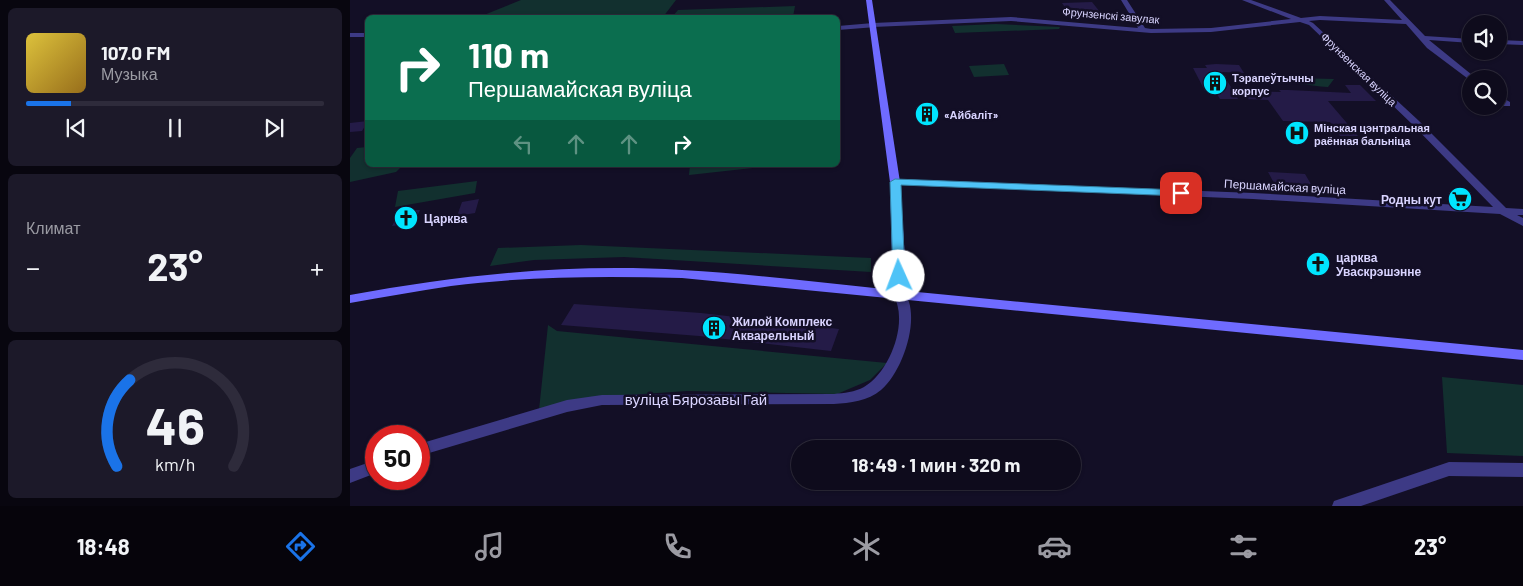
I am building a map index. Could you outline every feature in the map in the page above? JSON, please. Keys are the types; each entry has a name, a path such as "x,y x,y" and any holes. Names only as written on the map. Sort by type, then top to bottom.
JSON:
{"main road":[{"path":"869,0 895,182 900,295"},
{"path":"350,299 450,282 600,272 682,274 1523,355"}],"street":[{"path":"1124,0 1143,31"},
{"name":"Фрунзенская вуліца","path":"1245,0 1304,20 1319,31 1415,122 1503,211 1523,223"},
{"path":"1387,0 1405,22 1462,70"},
{"name":"Фрунзенскі завулак","path":"874,25 973,19 1018,20 1143,31 1211,30 1304,20 1354,18 1405,22"},
{"path":"840,28 874,25"},
{"path":"350,35 365,35"},
{"path":"1423,38 1462,40"},
{"path":"1507,42 1523,43"},
{"name":"Першамайская вуліца","path":"895,182 1254,196 1523,212"},
{"name":"вуліца Бярозавы Гай","path":"430,447 567,406 602,400 834,399 860,396 879,385 891,370 902,339 907,312 900,295"},
{"path":"350,476 365,470"},
{"path":"1340,506 1448,470 1523,470"}],"green space":[{"path":"521,0 676,0 665,15 484,15"},
{"path":"795,6 793,15 674,15 678,10"},
{"path":"996,24 1060,27 1059,29 955,33 952,26"},
{"path":"1004,64 1009,75 974,77 969,66"},
{"path":"1293,78 1334,79 1328,87 1298,84"},
{"path":"365,147 365,167 401,167 396,172 350,182 350,158 357,148"},
{"path":"690,167 762,167 689,175"},
{"path":"477,181 475,193 395,207 398,191"},
{"path":"581,245 871,258 871,272 624,257 534,260 490,266 498,248"},
{"path":"548,325 557,331 887,363 870,380 837,394 687,391 614,396 539,410"},
{"path":"1442,377 1523,385 1523,456 1447,453"}],"building":[{"path":"1092,2 1100,12 1069,13 1062,3"},
{"name":"Тэрапеўтычны корпус","path":"1205,65 1239,65 1244,73 1222,72 1238,99 1220,99 1215,91 1205,91 1193,68 1207,68"},
{"path":"1345,85 1360,85 1376,101 1328,101 1358,136 1340,136 1330,122 1283,121 1268,100 1245,99 1246,91 1281,92 1279,90 1288,90 1351,93"},
{"path":"365,121 365,126 362,131 350,132 350,123"},
{"path":"1268,172 1305,174 1312,186 1274,183"},
{"name":"Царква","path":"479,199 475,213 457,216 462,202"},
{"name":"Царква","path":"405,210 420,210 414,223 392,226 399,213"},
{"name":"Жилой Комплекс Акварельный","path":"574,304 701,313 839,329 831,351 699,336 561,325"}],"place":[{"name":"Тэрапеўтычны корпус","path":"1215,83"},
{"name":"«Айбаліт»","path":"927,114"},
{"name":"Мінская цэнтральная раённая бальніца","path":"1297,133"},
{"name":"Родны кут","path":"1460,199"},
{"name":"Царква","path":"406,218"},
{"name":"царква Уваскрэшэнне","path":"1318,264"},
{"name":"Жилой Комплекс Акварельный","path":"714,328"}],"route":[{"path":"899,276 895,182 1181,193"}]}
